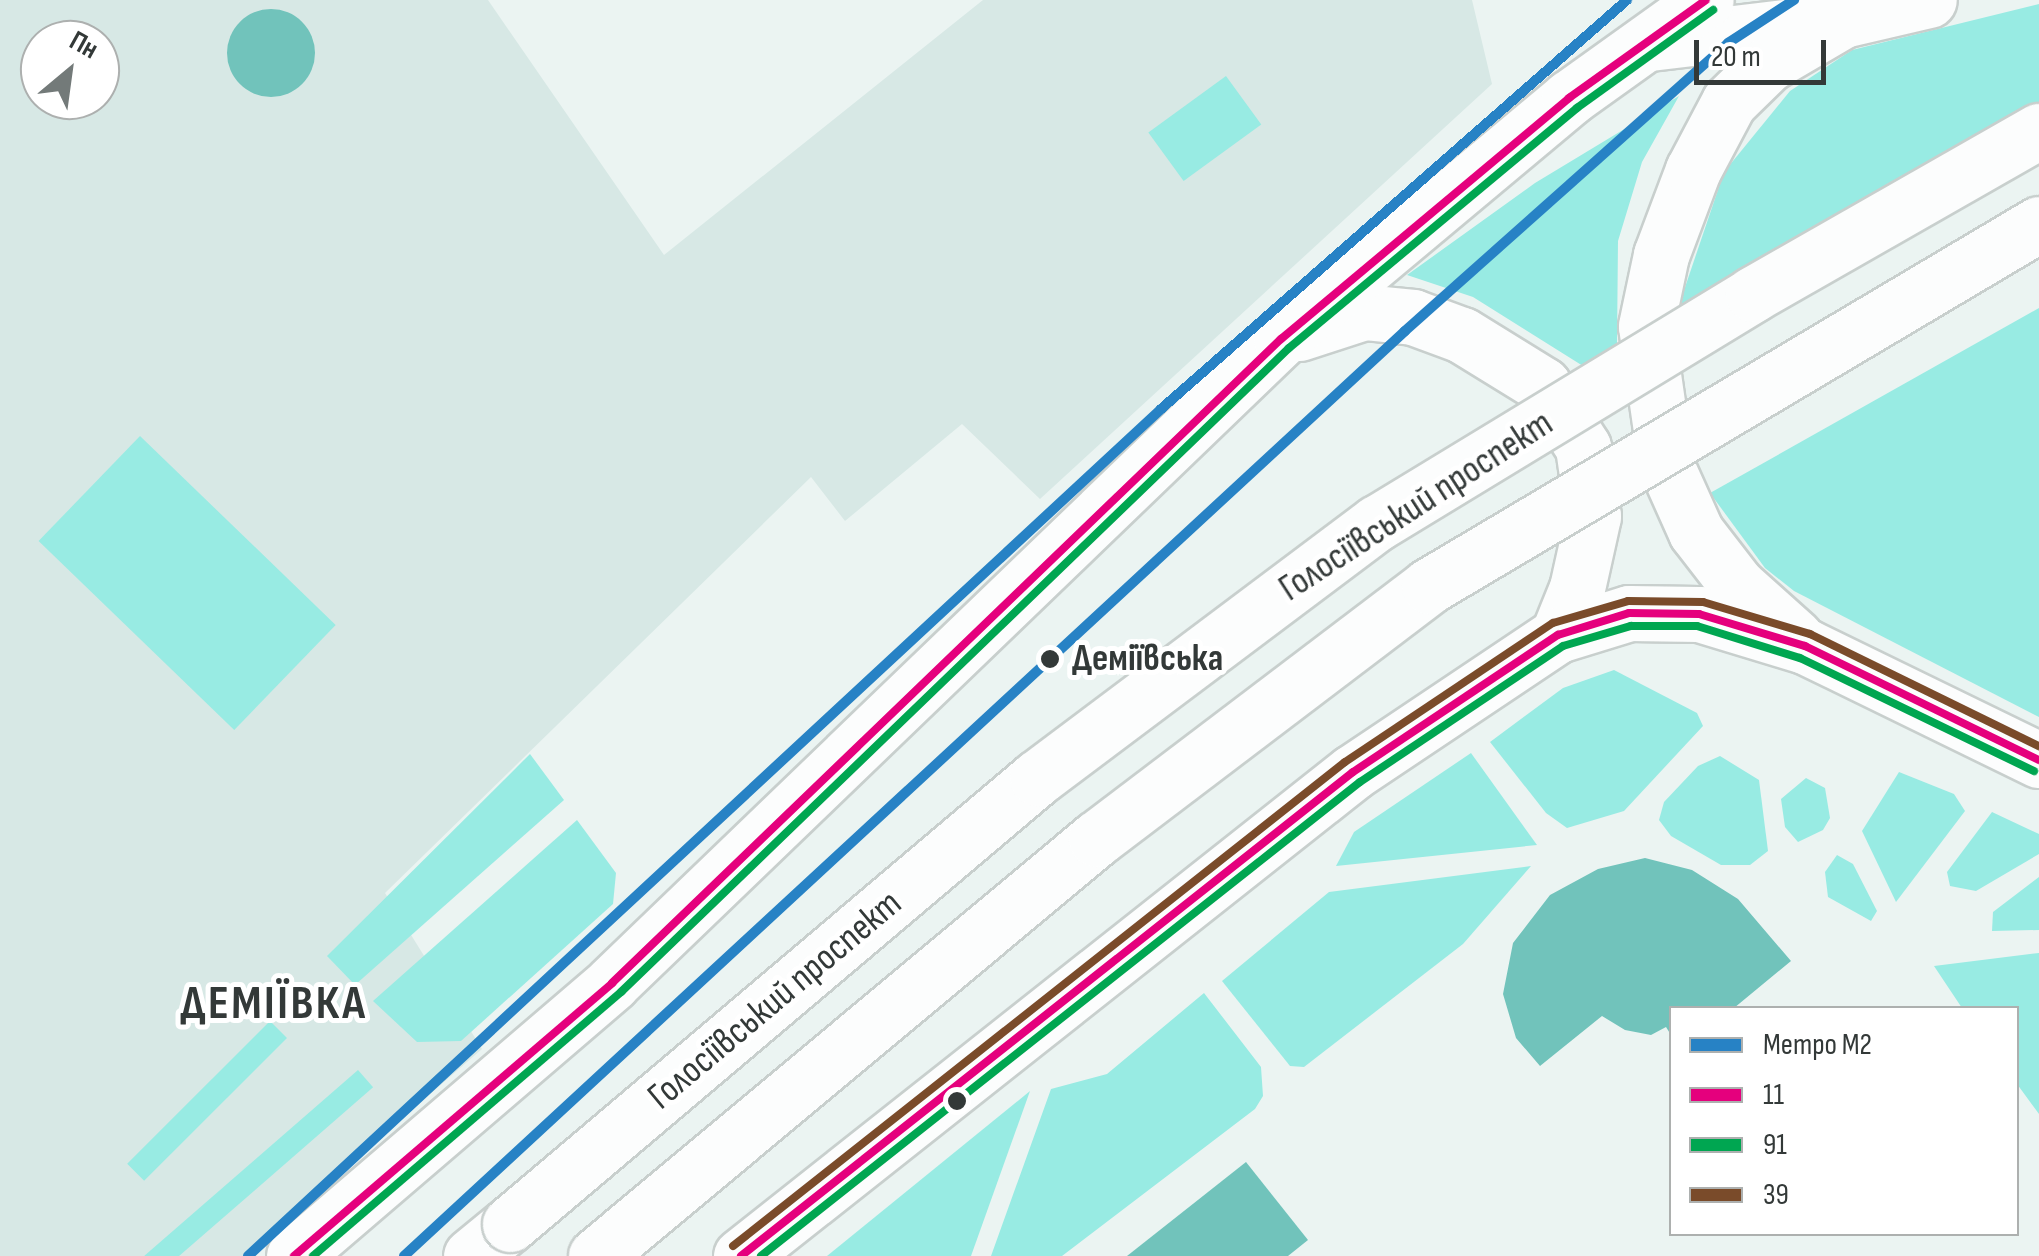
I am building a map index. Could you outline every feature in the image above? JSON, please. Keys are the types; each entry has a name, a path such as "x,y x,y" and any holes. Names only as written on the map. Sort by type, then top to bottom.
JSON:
{"main road":[{"path":"294,1256 612,983 1282,339 1418,220 1642,44 1706,0"},
{"path":"1642,44 1843,20 1929,0"},
{"path":"1805,646 1737,585 1696,532 1666,465 1646,326 1660,256 1693,170 1730,102 1768,64 1843,20"},
{"name":"Голосіївський проспект","path":"490,1240 1037,778 1377,523 1752,294 2039,131"},
{"name":"Голосіївський проспект","path":"596,1256 1096,840 1429,586 2039,224"},
{"path":"1282,339 1364,312 1413,317 1462,335 1543,385 1582,447 1593,516 1578,588 1558,635"},
{"path":"740,1256 1353,772 1558,635 1629,613 1699,614 1805,646 2039,760"}],"shaded area":[{"path":"0,0 488,0 664,255 983,0 1472,0 1492,84 1040,499 962,424 845,521 811,477 385,893 482,1049 243,1256 0,1256"},
{"path":"2039,4 2039,113 1677,311 1724,172 1790,91 1852,50"},
{"path":"271,9 296,16 308,28 315,53 308,78 296,90 271,97 246,90 234,78 227,53 234,28 246,16"},
{"path":"1226,76 1261,125 1184,181 1148,132"},
{"path":"1679,96 1642,162 1618,241 1617,344 1583,366 1473,297 1407,275 1535,183"},
{"path":"2039,308 2039,717 1794,591 1765,568 1710,493"},
{"path":"140,436 336,625 234,730 39,541"},
{"path":"1614,670 1697,713 1703,726 1624,811 1567,828 1546,813 1490,742 1563,688"},
{"path":"1471,753 1537,845 1336,866 1354,832"},
{"path":"530,754 564,800 355,985 327,956"},
{"path":"1720,756 1759,780 1768,851 1750,865 1721,865 1671,836 1659,820 1664,802 1698,766"},
{"path":"1899,772 1954,794 1965,811 1896,902 1862,831"},
{"path":"1806,778 1825,788 1830,818 1823,830 1798,842 1785,827 1781,799"},
{"path":"1992,812 2039,834 2039,854 1976,891 1950,886 1947,872"},
{"path":"577,820 616,873 613,904 461,1041 417,1042 373,1001"},
{"path":"1837,855 1853,864 1877,911 1871,921 1828,897 1825,872"},
{"path":"1645,858 1692,870 1738,899 1791,961 1736,1006 1669,1006 1669,1032 1666,1027 1651,1035 1625,1030 1602,1016 1540,1066 1516,1038 1503,994 1513,943 1550,895 1598,869"},
{"path":"1531,866 1463,944 1304,1067 1290,1066 1222,981 1329,892"},
{"path":"2039,877 2039,930 1992,931 1993,912"},
{"path":"2039,953 2039,1114 2019,1087 2019,1006 1961,1006 1934,966"},
{"path":"1204,993 1261,1067 1263,1096 1255,1109 1062,1256 991,1256 1051,1089 1107,1074"},
{"path":"270,1021 287,1038 144,1181 127,1164"},
{"path":"358,1070 373,1087 179,1256 144,1256"},
{"path":"1030,1091 971,1256 827,1256"},
{"path":"1246,1162 1308,1240 1288,1256 1127,1256"}],"metro line":[{"name":"M2","path":"248,1256 1161,409 1627,0"},
{"name":"M2","path":"404,1256 1405,331 1728,43 1794,0"}],"transit line":[{"name":"11","path":"294,1256 612,983 1281,339 1569,98 1706,0"},
{"name":"91","path":"313,1256 621,992 1289,348 1577,108 1713,10"},
{"name":"39","path":"733,1246 1345,762 1553,623 1628,601 1703,602 1810,634 2039,746"},
{"name":"11","path":"741,1256 1353,772 1558,635 1629,613 1699,614 1805,646 2039,760"},
{"name":"91","path":"761,1256 1360,782 1563,646 1631,626 1697,626 1800,658 2034,771"}],"place":[{"name":"Деміївська","path":"1050,659"}],"district":[{"name":"ДЕМІЇВКА","path":"274,1004"}]}
